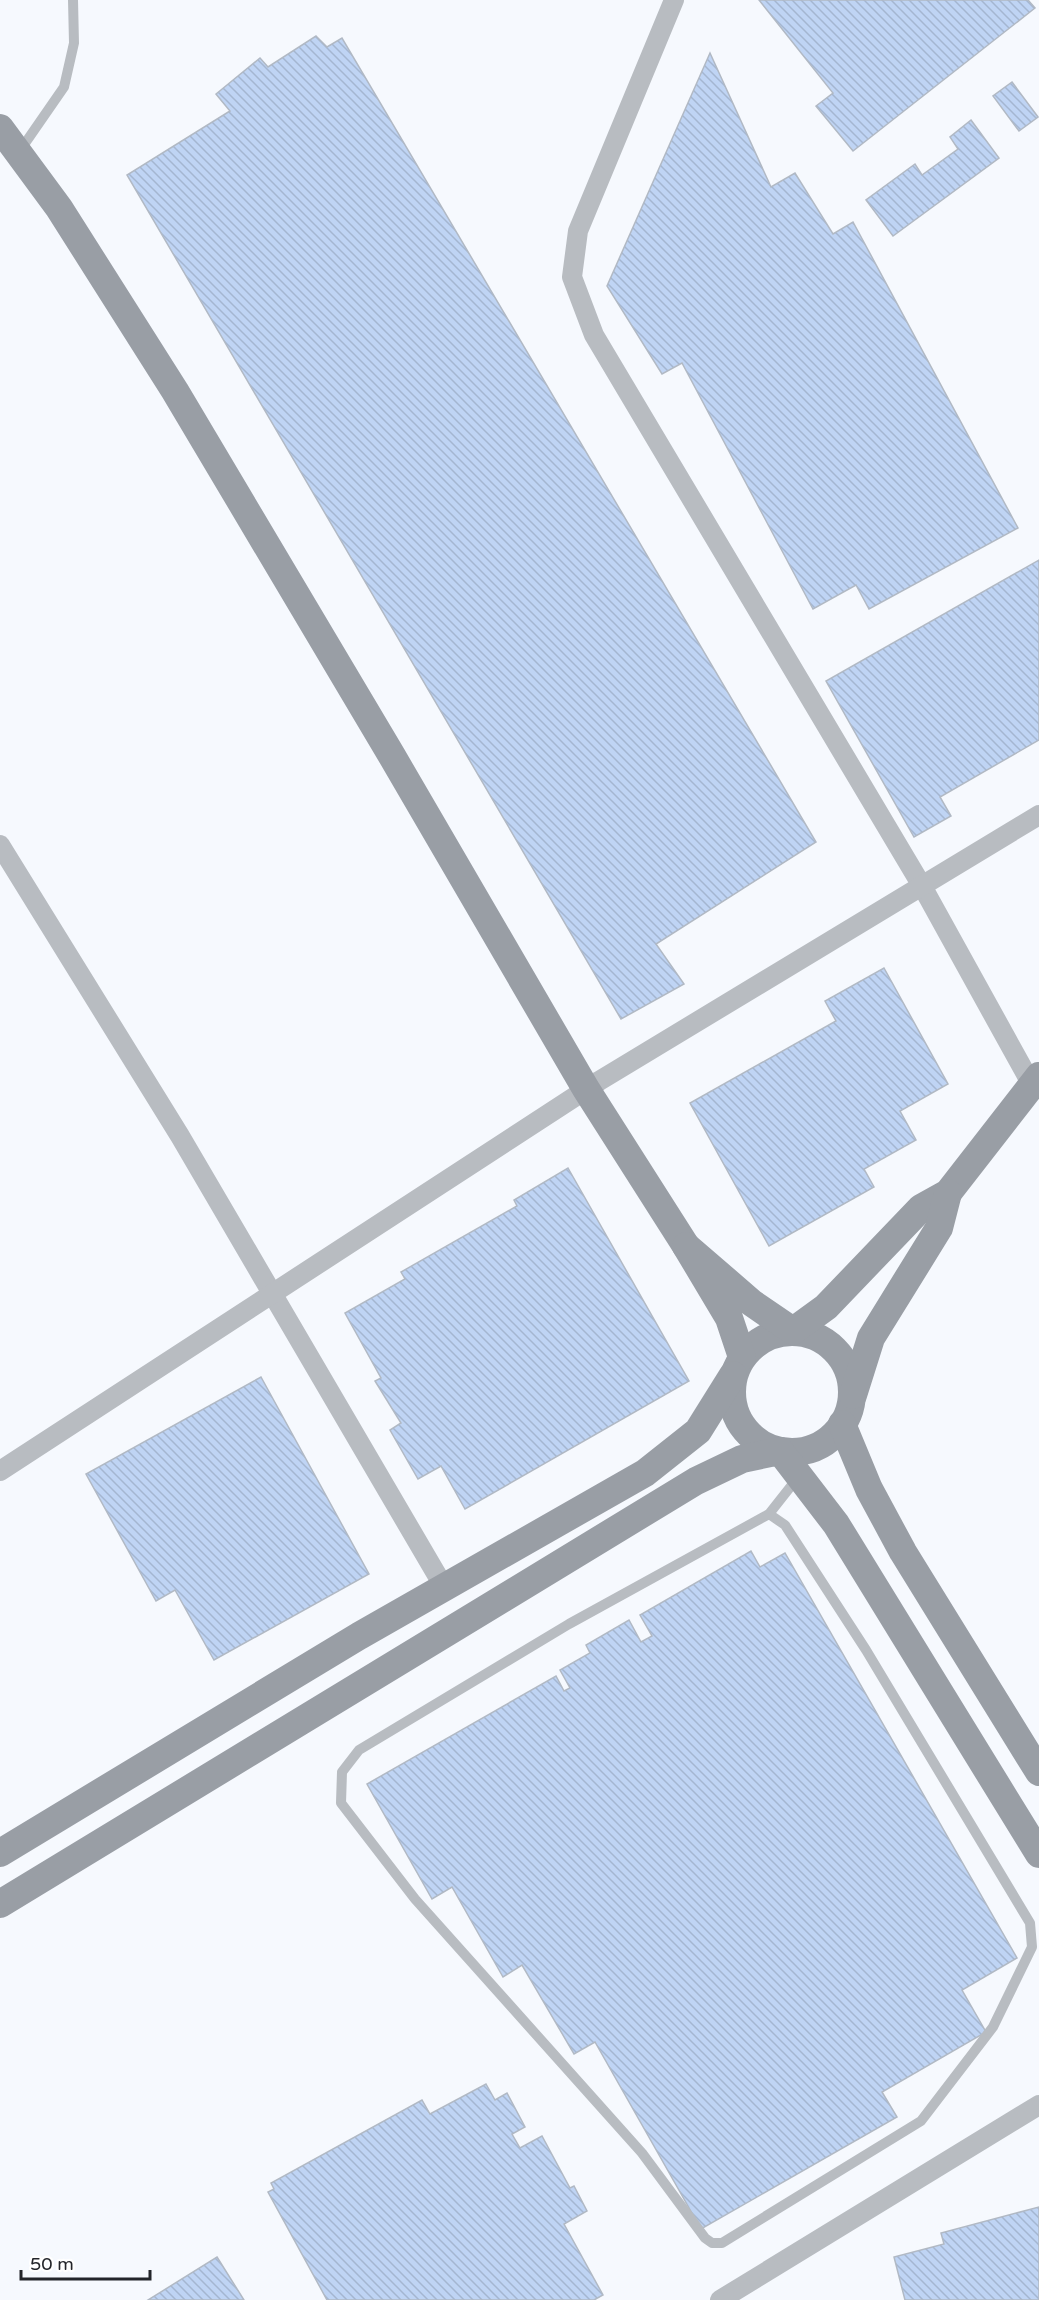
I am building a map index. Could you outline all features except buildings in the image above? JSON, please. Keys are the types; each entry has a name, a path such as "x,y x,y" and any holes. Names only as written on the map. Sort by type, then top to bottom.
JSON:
{"street":[{"path":"674,0 578,231 572,277 594,335 1036,1080 948,1193 921,1209 826,1307 794,1331"},
{"path":"0,128 59,208 175,391 586,1089 729,1318 738,1366 731,1395 735,1414 746,1432 761,1444 780,1451 836,1524 1039,1854"},
{"path":"0,1471 586,1089 1039,815"},
{"path":"0,845 6,866 180,1136 444,1587"},
{"path":"0,1904 696,1481 742,1459 780,1451 800,1452 819,1446 835,1434 847,1411 871,1338 939,1228 948,1193"},
{"path":"686,1246 752,1303 794,1331"},
{"path":"0,1853 359,1636 645,1473 699,1431 738,1366 756,1342 774,1334 794,1331 813,1335 830,1345 843,1360 851,1379 847,1411 869,1489 903,1552 1038,1767"},
{"path":"720,2300 1039,2105"}],"lane":[{"path":"18,153 64,87 75,43 73,0"},
{"path":"769,1514 784,1525 866,1650 1030,1923 1032,1947 993,2027 921,2121 722,2243 712,2243 705,2238 642,2153 416,1899 341,1803 342,1772 359,1750 569,1624 769,1514 799,1476"}]}
